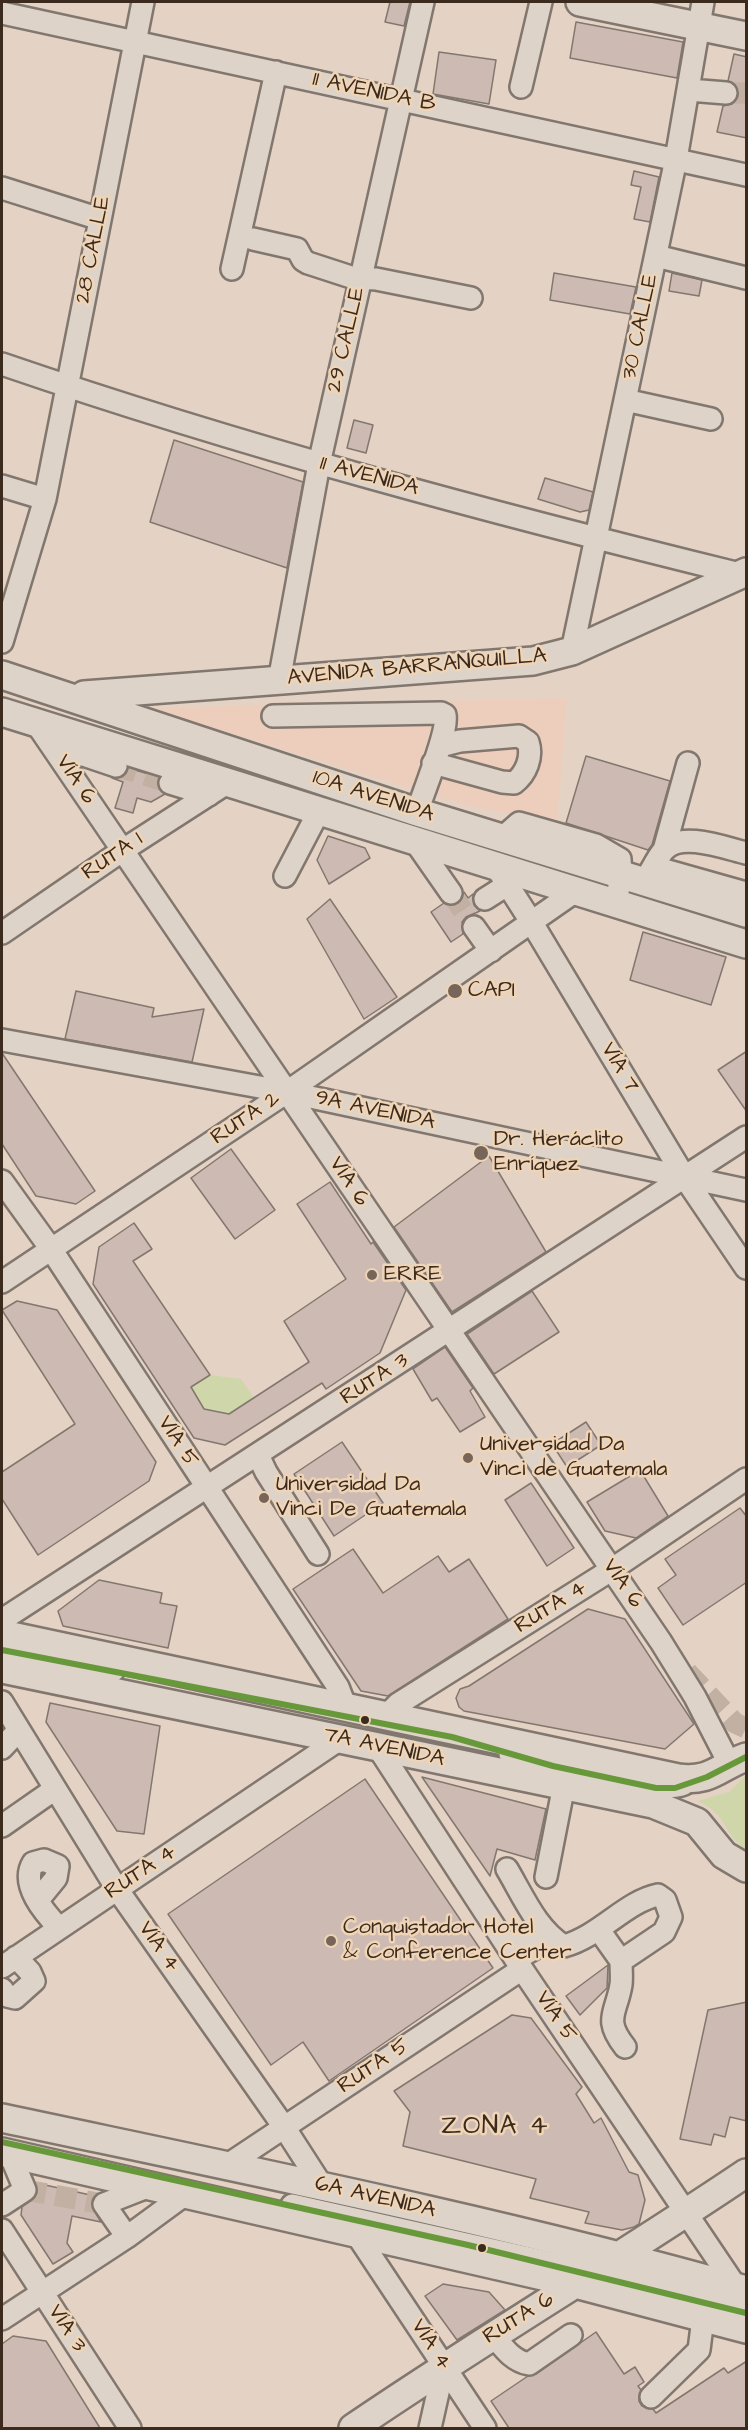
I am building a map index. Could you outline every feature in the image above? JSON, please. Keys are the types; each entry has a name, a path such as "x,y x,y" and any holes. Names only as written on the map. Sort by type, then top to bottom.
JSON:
{"main road":[{"path":"580,2 702,14 747,36"},
{"name":"AVENIDA BARRANQUILLA","path":"69,696 481,667 534,661 572,651 743,573"},
{"name":"10A AVENIDA","path":"2,675 493,836 646,868 747,913"},
{"name":"10A AVENIDA","path":"2,712 43,734 218,789 320,811 469,857 501,875 576,891 747,944"},
{"path":"469,857 493,836"},
{"name":"7A AVENIDA","path":"2,1634 660,1775 694,1780 707,1778 738,1761"},
{"name":"7A AVENIDA","path":"2,1669 653,1804 688,1817 705,1830 724,1855 747,1868"},
{"name":"6A AVENIDA","path":"2,2118 322,2186 618,2256 741,2288"},
{"name":"6A AVENIDA","path":"4,2150 150,2186 355,2232 583,2278 703,2318 747,2330"},
{"name":"RUTA 6","path":"353,2428 444,2366 747,2173"}],"street":[{"name":"28 CALLE","path":"2,642 45,499 143,2"},
{"name":"29 CALLE","path":"279,681 319,464 423,2"},
{"path":"521,87 541,2"},
{"name":"11 AVENIDA B","path":"2,12 135,43 400,98 747,175"},
{"name":"30 CALLE","path":"572,651 676,159 702,14"},
{"path":"232,269 276,72"},
{"path":"689,90 726,93"},
{"path":"2,188 100,219"},
{"path":"253,239 297,249 308,264 361,278 471,298"},
{"path":"656,256 747,278"},
{"name":"11 AVENIDA","path":"2,364 67,387 319,464 596,538 743,573"},
{"path":"625,400 711,419"},
{"path":"2,486 45,499"},
{"path":"273,716 441,713 445,715 446,721 417,812"},
{"path":"43,734 116,766"},
{"name":"VÍA 6","path":"43,734 667,1649 695,1697 738,1761"},
{"path":"646,868 688,763"},
{"path":"170,783 218,789"},
{"name":"RUTA 1","path":"2,931 218,789"},
{"path":"285,876 320,811"},
{"path":"414,840 451,893"},
{"path":"616,903 646,868 675,842 689,840 747,853"},
{"path":"646,868 747,893"},
{"path":"484,899 501,875"},
{"name":"VÍA 7","path":"501,875 685,1178 747,1268"},
{"name":"RUTA 2","path":"2,1282 287,1092 576,891"},
{"path":"474,927 491,951"},
{"name":"9A AVENIDA","path":"2,1041 287,1092 747,1190"},
{"name":"RUTA 3","path":"2,1620 747,1137"},
{"name":"VÍA 5","path":"2,1181 51,1249 338,1687 346,1708"},
{"path":"258,1455 266,1473 318,1554"},
{"name":"RUTA 4","path":"386,1716 398,1704 611,1569 747,1479"},
{"path":"2,1650 452,1737 553,1766 656,1788 675,1788 694,1780"},
{"name":"VÍA 4","path":"2,1702 117,1889 284,2127 322,2186"},
{"path":"2,1748 18,1730"},
{"name":"RUTA 4","path":"9,1962 340,1739"},
{"name":"VÍA 5","path":"377,1746 515,1958 741,2288"},
{"path":"546,1877 564,1785"},
{"path":"656,1788 674,1798 688,1817"},
{"path":"2,1826 55,1789"},
{"path":"507,1869 546,1933 564,1946 599,1930 644,1898 658,1895 665,1900 671,1917 664,1932 621,1961"},
{"path":"38,1900 47,1916 59,1928"},
{"path":"599,1930 621,1961 621,1985 611,2015 616,2036 625,2048"},
{"name":"RUTA 5","path":"226,2166 284,2127 515,1958 539,1946 546,1933"},
{"path":"2,1989 7,1996 15,1998 34,1981 30,1972 9,1962"},
{"path":"2,2205 25,2190 4,2150"},
{"path":"4,2150 455,2240 583,2278 747,2313"},
{"path":"127,2237 104,2204 150,2186"},
{"path":"2,2319 127,2237 187,2193"},
{"name":"VÍA 3","path":"2,2230 130,2428"},
{"name":"VÍA 4","path":"355,2232 485,2428"},
{"path":"651,2397 699,2350 703,2318"},
{"path":"493,2335 513,2358 521,2363 529,2364 571,2335"},
{"path":"430,2428 444,2366"}],"shaded area":[{"path":"567,698 557,822 473,807 148,708"}],"green space":[{"path":"210,1375 241,1379 254,1398 229,1414 204,1409 191,1387"},
{"path":"746,1775 746,1850 738,1844 715,1812 697,1801 729,1792"}],"building":[{"path":"390,2 410,2 404,26 385,22"},
{"path":"576,22 683,42 677,78 570,58"},
{"path":"439,52 496,60 489,104 433,94"},
{"path":"734,54 747,57 747,138 717,132 723,106 732,104 739,95 737,87 728,81"},
{"path":"634,171 659,177 650,222 634,219 641,187 631,185"},
{"path":"554,273 636,287 630,314 550,300"},
{"path":"672,273 702,280 699,296 669,291"},
{"path":"354,420 373,425 366,453 347,448"},
{"path":"174,440 303,482 287,568 150,522"},
{"path":"545,478 593,492 589,510 580,512 538,499"},
{"path":"586,756 670,781 652,845 648,850 566,823"},
{"path":"128,768 159,777 158,786 165,794 151,802 137,798 133,813 115,808 123,782 112,778 124,776"},
{"path":"328,836 365,848 370,858 329,884 317,860"},
{"path":"464,892 468,898 473,894 474,905 480,911 466,917 462,922 463,934 451,942 431,912 444,903 452,906 458,904"},
{"path":"330,899 397,997 364,1019 307,919"},
{"path":"643,932 726,957 711,1005 630,980"},
{"path":"76,991 154,1008 152,1017 204,1009 192,1062 65,1039"},
{"path":"747,1051 747,1112 718,1070"},
{"path":"2,1053 95,1191 76,1204 36,1196 2,1144"},
{"path":"231,1149 275,1210 235,1239 191,1178"},
{"path":"489,1156 546,1252 452,1312 394,1227"},
{"path":"330,1182 371,1244 373,1242 406,1290 380,1353 326,1389 322,1383 225,1445 194,1438 93,1284 99,1247 134,1223 152,1249 133,1261 210,1375 191,1387 204,1409 229,1414 309,1362 284,1321 346,1279 297,1204"},
{"path":"532,1291 559,1332 494,1374 467,1334"},
{"path":"17,1301 57,1310 156,1462 149,1481 38,1555 2,1499 2,1472 75,1424 2,1310"},
{"path":"445,1347 473,1388 470,1391 485,1417 460,1432 437,1398 432,1401 413,1369"},
{"path":"586,1422 601,1445 567,1467 552,1444"},
{"path":"342,1442 383,1503 334,1536 294,1474"},
{"path":"640,1470 668,1516 636,1538 605,1531 587,1502"},
{"path":"531,1483 574,1548 547,1566 505,1500"},
{"path":"740,1508 747,1517 747,1582 683,1625 658,1588 676,1575 665,1559"},
{"path":"353,1549 383,1593 438,1556 449,1572 469,1559 508,1619 388,1696 361,1691 293,1589"},
{"path":"99,1580 162,1593 160,1603 177,1606 168,1648 63,1626 58,1611"},
{"path":"588,1609 625,1619 694,1724 665,1749 464,1711 459,1707 456,1698 460,1689 469,1686"},
{"path":"50,1703 160,1726 144,1834 117,1831 46,1722"},
{"path":"422,1777 546,1809 535,1860 497,1849 490,1876"},
{"name":"Conquistador Hotel & Conference Center","path":"365,1779 493,1968 329,2081 303,2042 271,2065 168,1914"},
{"path":"608,1965 607,1988 580,2015 566,1996"},
{"path":"747,2002 747,2121 730,2117 725,2137 714,2134 711,2145 680,2139 708,2010"},
{"path":"512,2015 531,2018 582,2087 576,2094 594,2123 601,2118 629,2172 638,2175 645,2200 639,2224 634,2227 622,2230 585,2223 589,2212 530,2198 536,2179 403,2146 410,2112 394,2091"},
{"path":"36,2183 95,2196 91,2205 101,2222 72,2216 67,2243 73,2252 53,2264 21,2215 22,2207 36,2196"},
{"path":"443,2284 489,2292 505,2310 457,2340 425,2296"},
{"path":"596,2332 624,2374 635,2367 644,2382 638,2386 641,2390 639,2401 642,2406 653,2409 656,2413 724,2368 728,2373 747,2361 747,2428 509,2428 491,2401 528,2376 536,2374"},
{"path":"13,2336 46,2341 100,2428 2,2428 2,2344"}],"tunnel":[{"path":"726,93 746,93"},
{"path":"116,766 170,783"},
{"path":"451,893 474,927"},
{"path":"687,1672 735,1723 746,1728"},
{"path":"25,2190 104,2204"}],"transit line":[{"path":"2,1650 452,1737 553,1766 656,1788 675,1788 707,1777 746,1757"},
{"path":"2,2142 468,2245 746,2313"}],"place":[{"name":"CAPI","path":"455,991"},
{"name":"Dr. Heráclito Enríquez","path":"481,1153"},
{"name":"ERRE","path":"372,1275"},
{"name":"Universidad Da Vinci de Guatemala","path":"468,1458"},
{"name":"Universidad Da Vinci De Guatemala","path":"264,1498"},
{"name":"Conquistador Hotel & Conference Center","path":"331,1941"}],"district":[{"name":"ZONA 4","path":"495,2128"}]}
